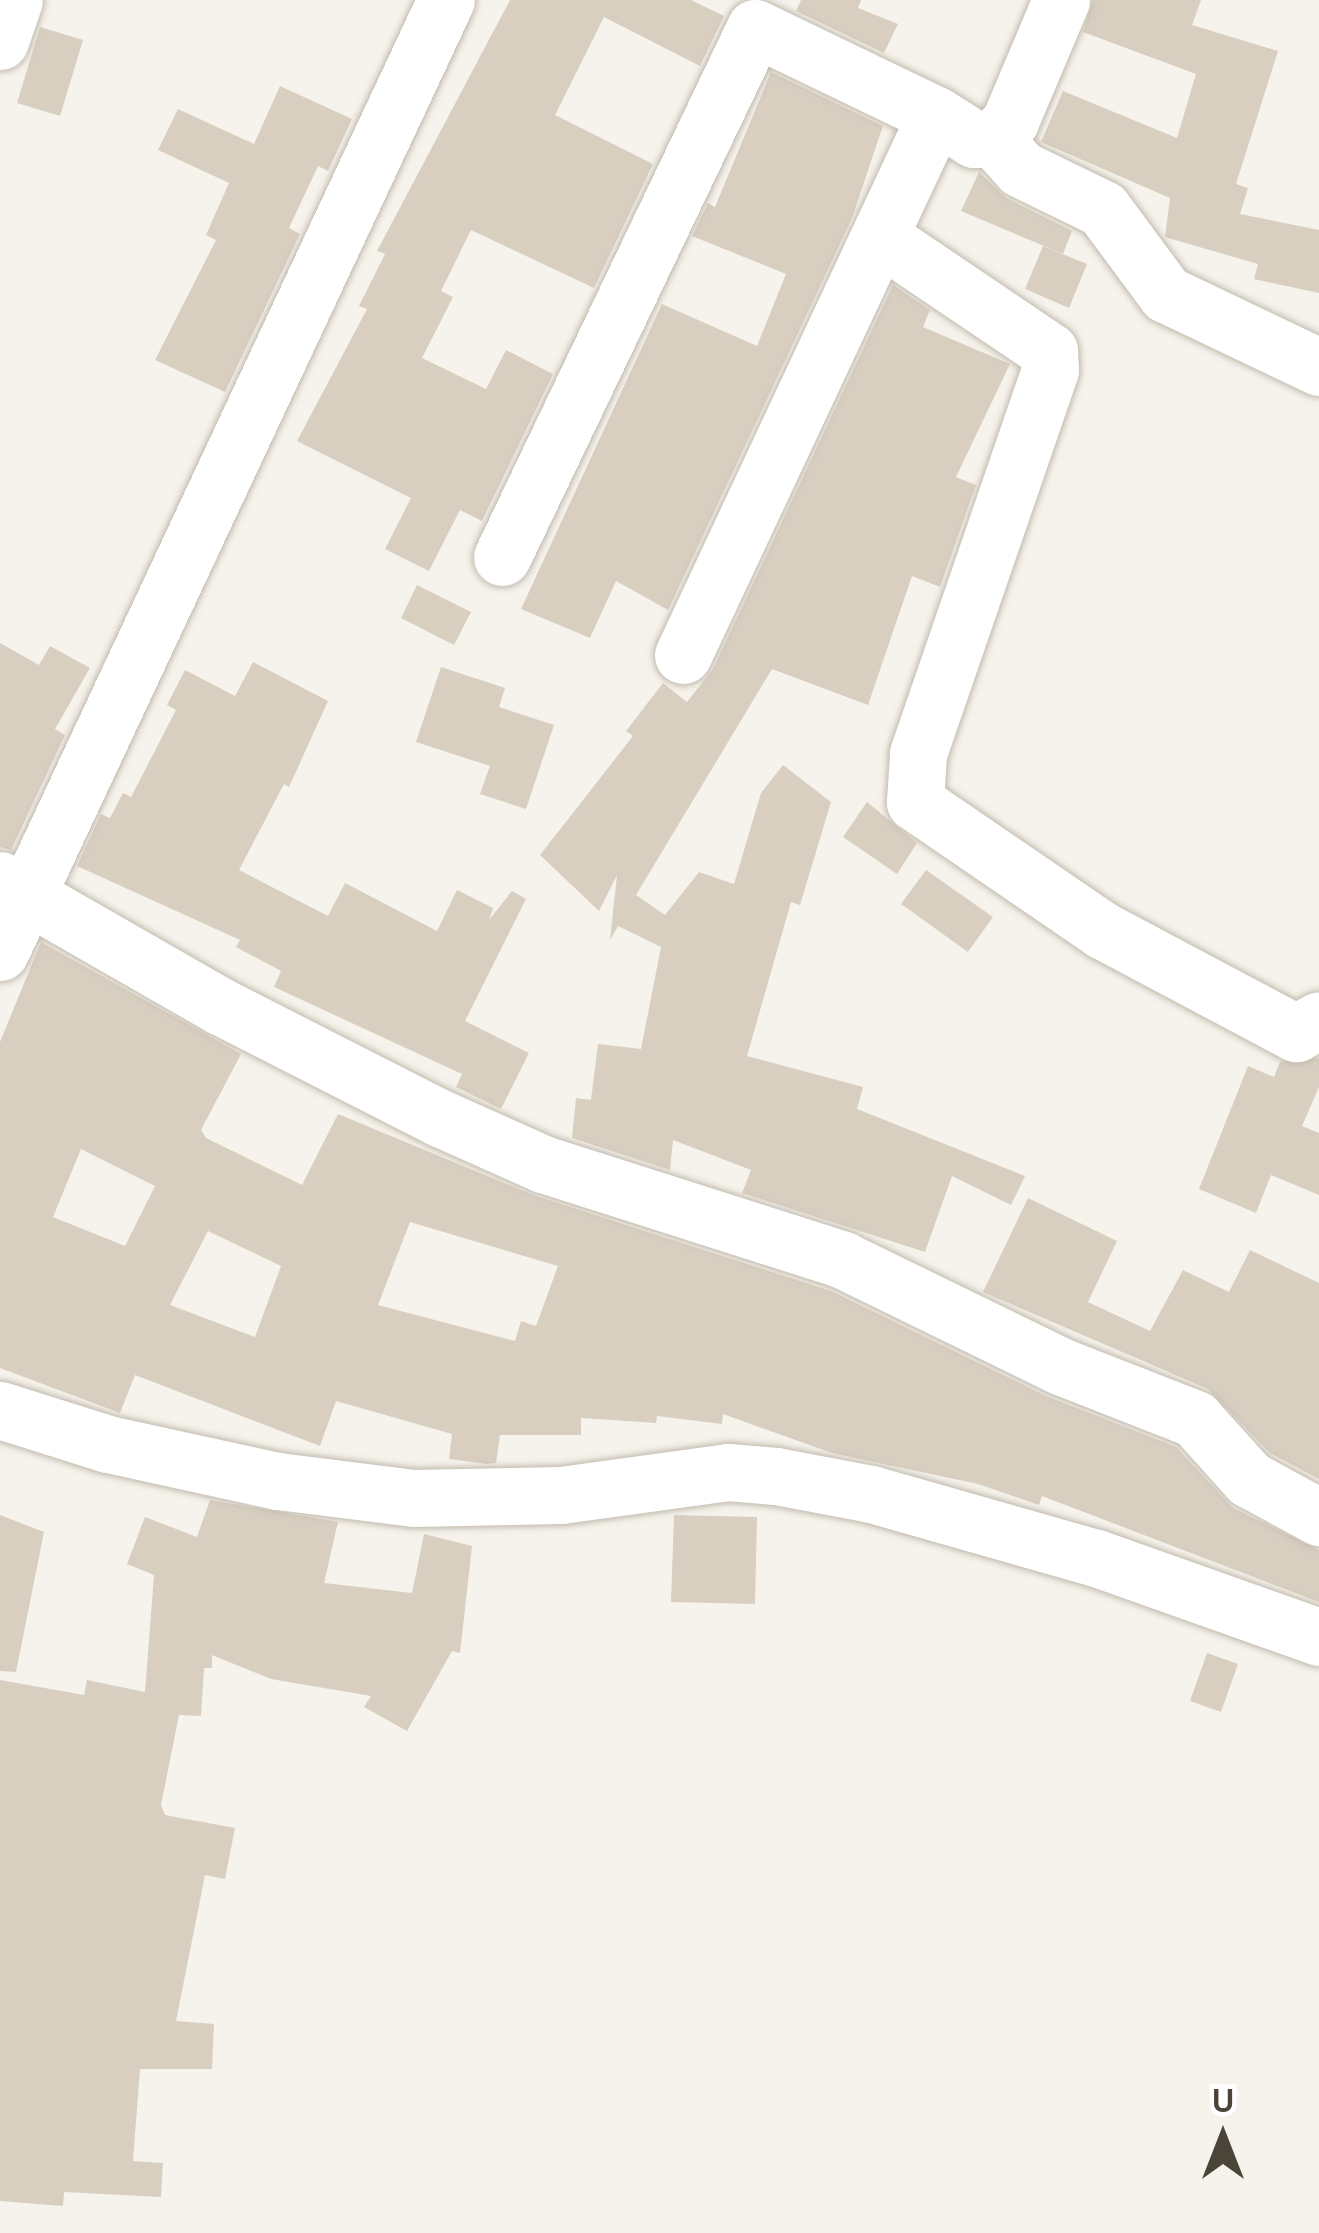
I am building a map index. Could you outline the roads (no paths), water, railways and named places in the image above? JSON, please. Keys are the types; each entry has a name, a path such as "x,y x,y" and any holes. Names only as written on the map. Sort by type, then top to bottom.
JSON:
{"street":[{"path":"0,41 14,0"},
{"path":"0,952 12,887 446,0"},
{"path":"994,139 1010,121 1061,0"},
{"path":"502,557 762,14 974,139 994,139 1021,169 1103,208 1166,294 1319,367"},
{"path":"683,655 936,115"},
{"path":"880,237 1049,351 1050,370 918,754 915,802 1102,930 1296,1033 1319,1020"},
{"path":"12,887 220,1006 461,1128 544,1164 843,1260 1060,1366 1195,1420 1249,1479 1319,1517"},
{"path":"0,1410 108,1444 278,1481 414,1498 561,1495 728,1472 776,1476 871,1494 1096,1558 1319,1637"}]}
